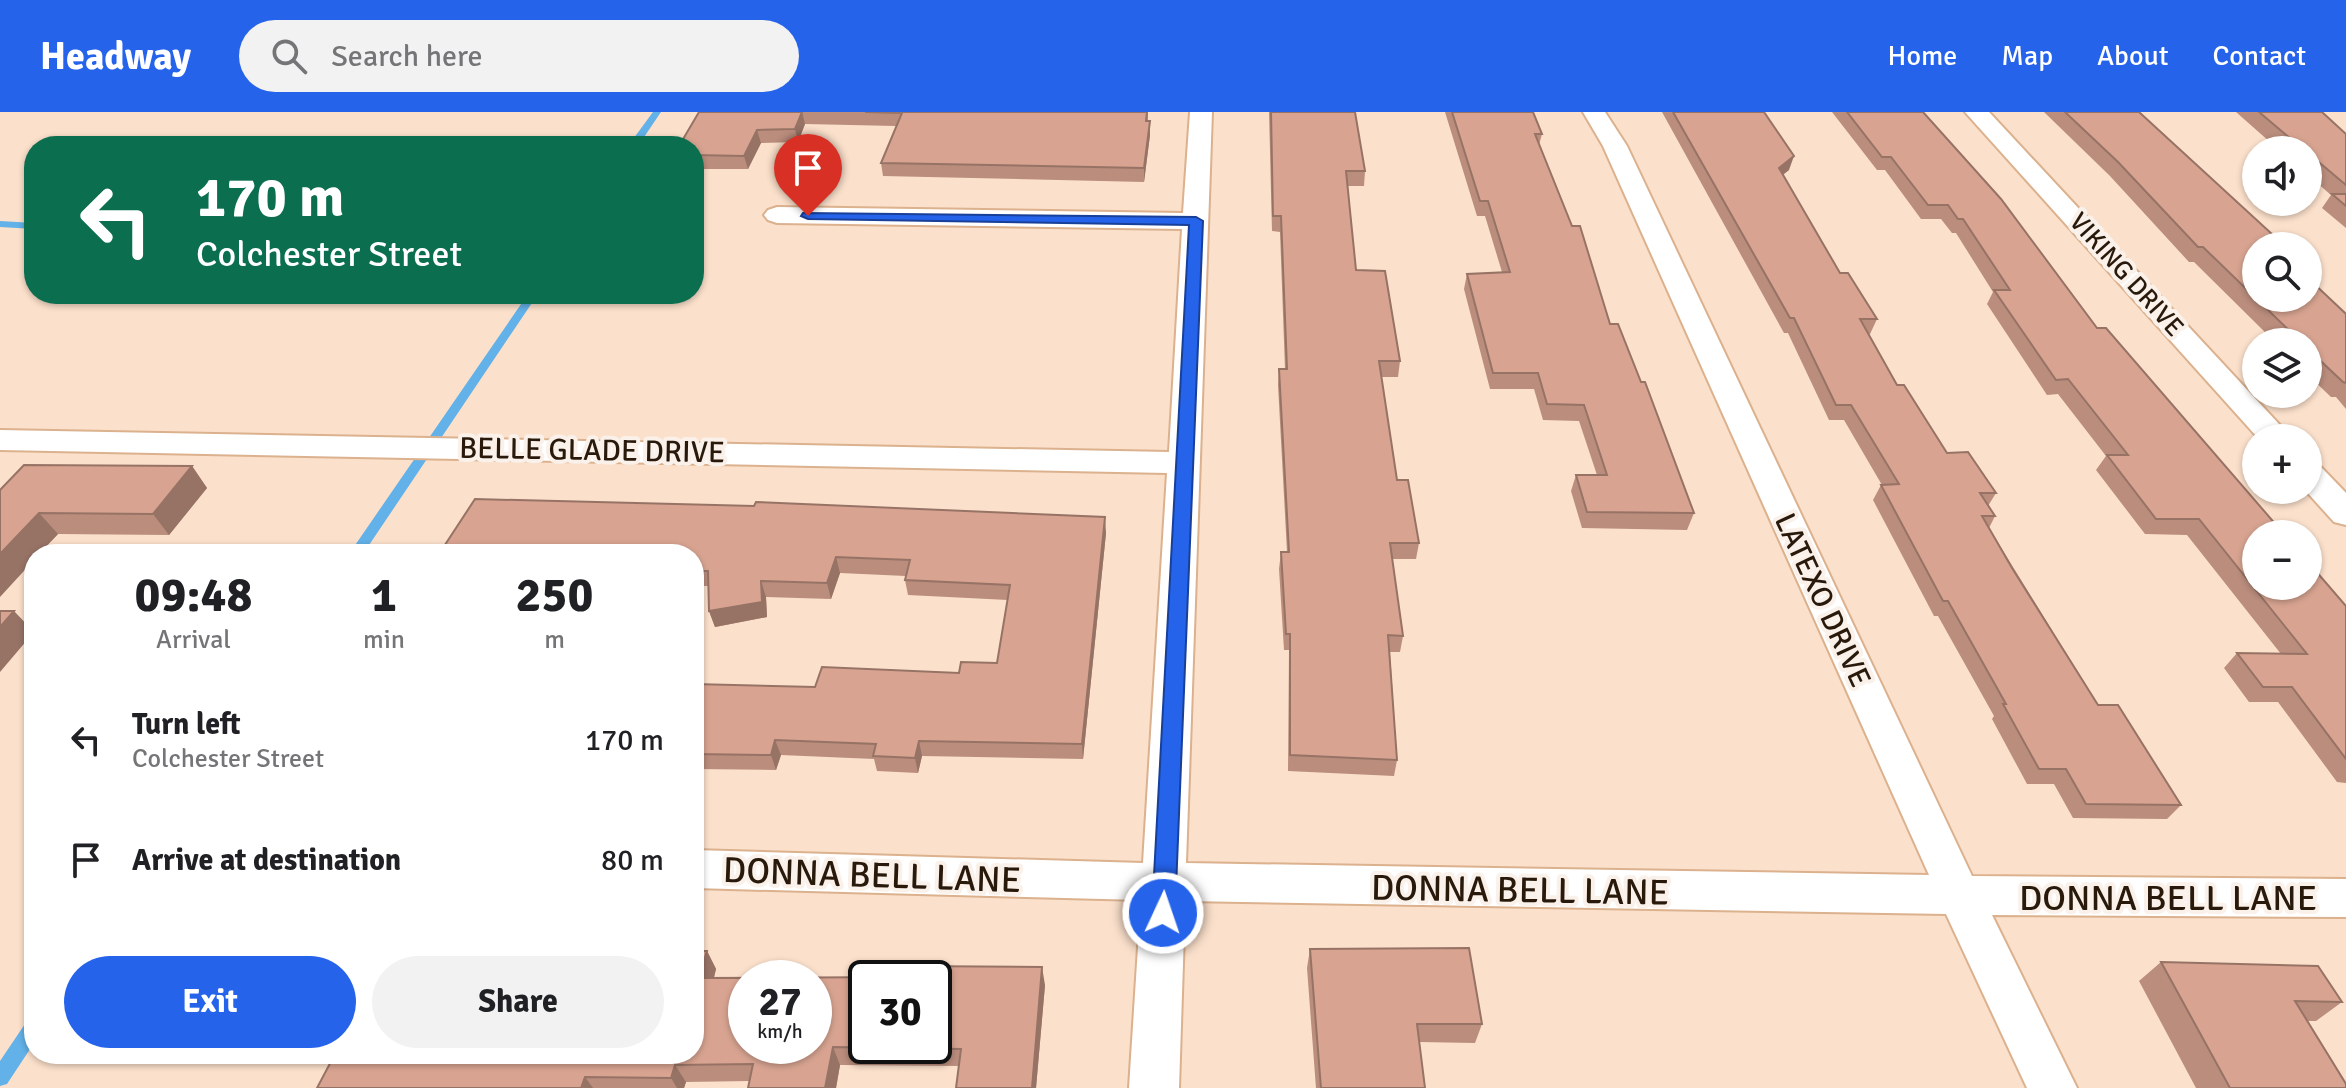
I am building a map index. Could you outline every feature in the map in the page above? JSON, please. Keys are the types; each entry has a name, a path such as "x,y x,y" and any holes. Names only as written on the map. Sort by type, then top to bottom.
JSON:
{"street":[{"path":"1154,1088 1201,112"},
{"name":"LATEXO DRIVE","path":"1594,112 1615,146 1960,896 2052,1088"},
{"name":"VIKING DRIVE","path":"1976,112 2263,424"},
{"path":"777,215 1196,221"},
{"name":"BELLE GLADE DRIVE","path":"0,440 1184,463"},
{"path":"2322,488 2346,514"},
{"name":"DONNA BELL LANE","path":"704,869 1165,884 1960,896 2346,898"}],"building":[{"path":"699,112 802,112 795,129 757,130 744,156 704,155 704,136 685,136"},
{"path":"865,112 1147,112 1146,121 1150,121 1144,168 881,163 902,113"},
{"path":"1271,112 1355,112 1365,171 1346,171 1356,270 1385,271 1400,361 1379,361 1397,480 1408,480 1419,543 1390,543 1403,636 1388,635 1397,760 1290,755 1290,634 1286,634 1281,552 1289,552 1279,369 1287,369 1281,216 1273,216"},
{"path":"1452,112 1533,112 1542,134 1535,134 1572,226 1580,226 1610,324 1618,324 1641,382 1645,382 1694,513 1587,512 1576,475 1607,475 1584,405 1547,404 1538,373 1493,373 1467,274 1510,272 1488,201 1480,201"},
{"path":"1673,112 1764,112 1794,156 1779,168 1840,273 1848,273 1877,319 1860,319 1897,385 1904,385 1947,453 1968,452 1996,493 1980,493 1995,516 1982,516 2012,568 2098,705 2118,705 2181,805 2086,804 2066,769 2039,769 2003,704 2006,704 1948,601 1943,601 1881,485 1899,484 1851,405 1836,405 1794,318 1790,318"},
{"path":"1847,112 1923,112 2001,199 2097,328 2106,328 2242,485 2242,504 2258,504 2272,520 2242,520 2242,573 2199,519 2156,519 2107,455 2128,455 2068,379 2056,380 1994,290 2010,290 1963,219 1958,219 1948,205 1928,205 1891,157 1882,157"},
{"path":"2065,112 2139,112 2242,207 2242,216 2252,216 2270,232 2242,232 2242,285 2203,247 2198,247 2118,162"},
{"path":"2259,112 2322,112 2346,134 2346,185 2322,165 2322,136 2287,136"},
{"path":"2332,194 2346,194 2346,206"},
{"path":"2322,291 2346,314 2346,383 2322,362 2322,328 2287,328 2270,312 2322,312"},
{"path":"24,465 192,466 153,514 39,513 0,554 0,490"},
{"path":"475,499 754,506 756,502 1105,517 1082,744 919,741 915,758 873,756 876,744 775,740 771,755 704,754 704,684 815,687 822,667 959,673 961,662 997,663 1010,585 905,580 910,560 836,557 827,583 761,581 762,602 709,611 704,544 446,544"},
{"path":"2322,578 2346,606 2346,759 2292,687 2263,687 2237,653 2307,654 2264,600 2322,600"},
{"path":"0,611 14,611 0,627"},
{"path":"1469,948 1482,1024 1417,1024 1425,1088 1321,1088 1310,949"},
{"path":"2161,962 2318,966 2342,1002 2295,1001 2346,1088 2230,1088"},
{"path":"952,966 1042,967 1032,1088 956,1088 961,1049 952,1049"},
{"path":"832,977 848,977 848,1047 833,1047 832,1052"},
{"path":"704,978 728,978 728,1064 753,1064 675,1065 671,1078 585,1077 581,1088 317,1088 330,1064 704,1064"},
{"path":"753,1064 830,1064 825,1088 748,1088"}],"waterway":[{"path":"640,136 657,112"},
{"path":"0,224 24,225"},
{"path":"363,544 526,304"},
{"path":"0,1077 24,1042"}],"route":[{"path":"808,216 1196,221 1163,913"}]}
